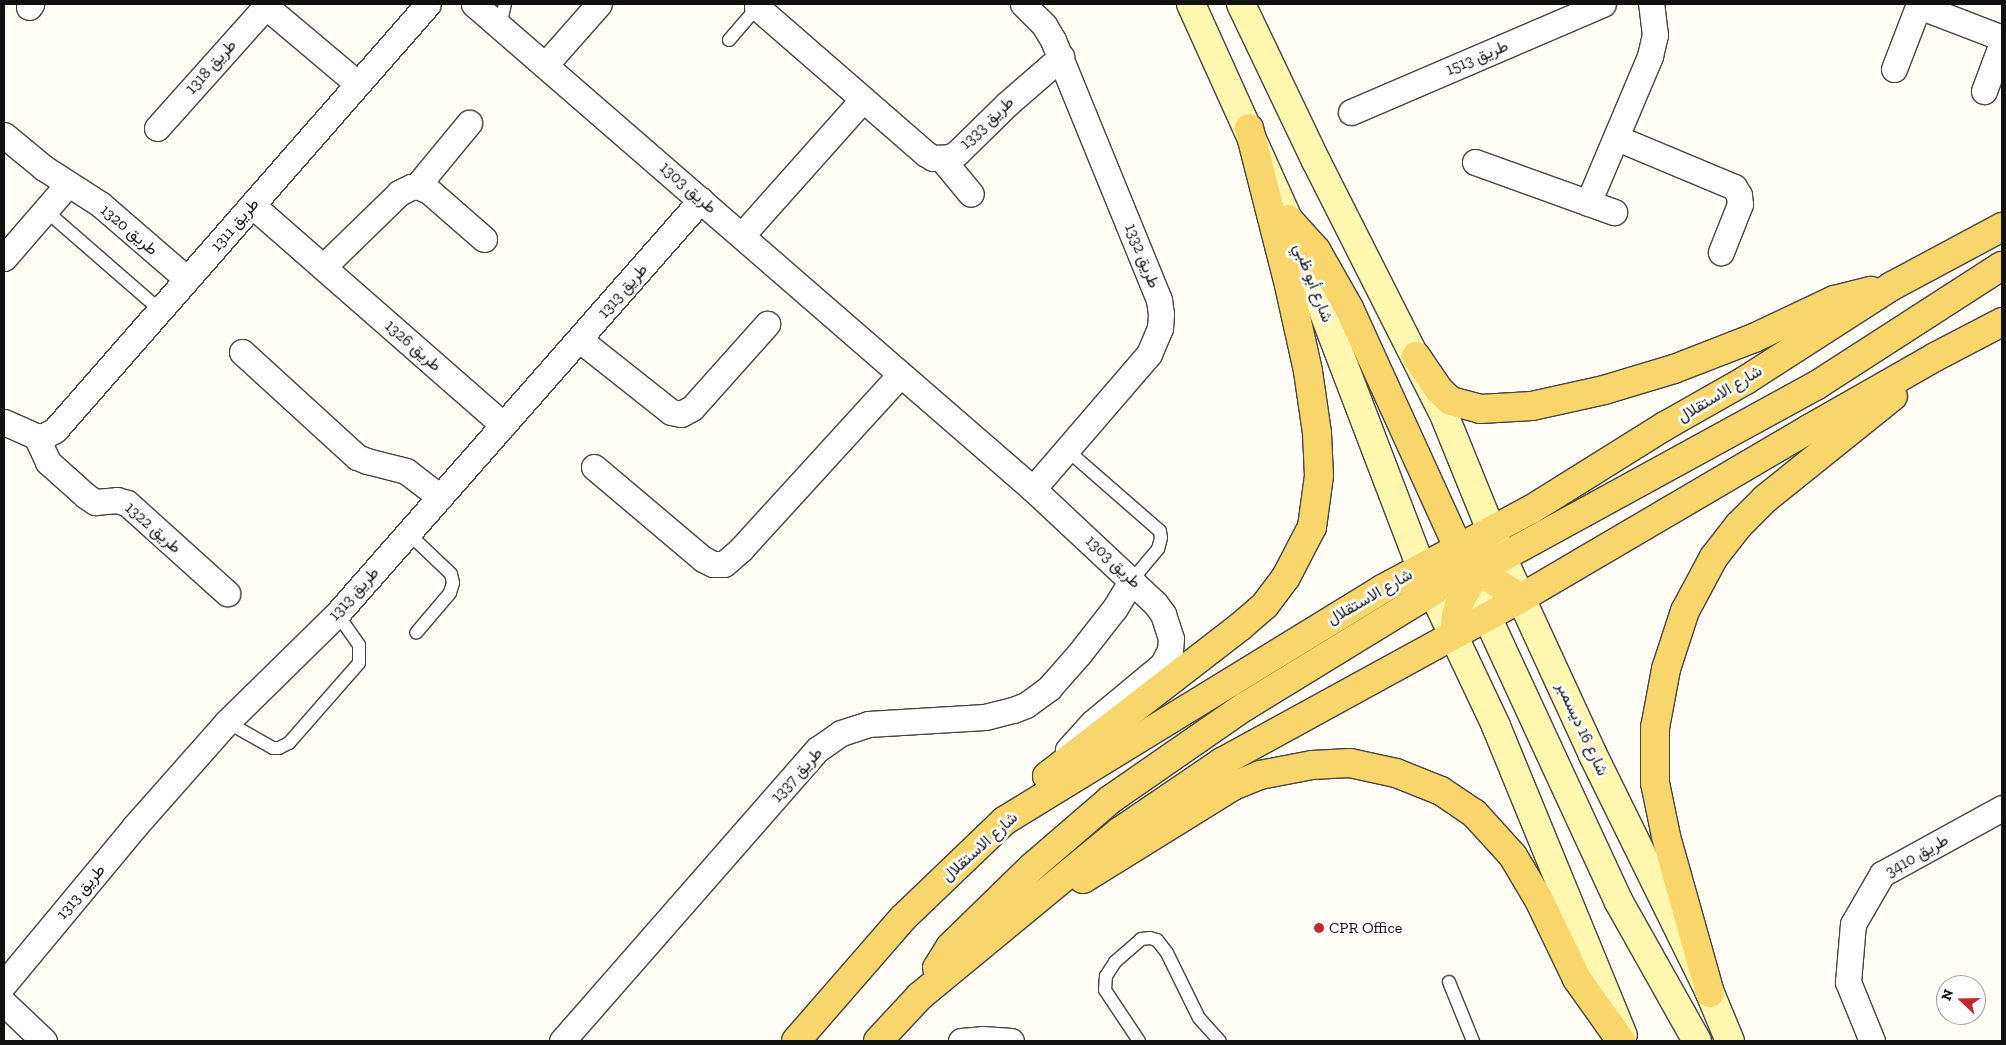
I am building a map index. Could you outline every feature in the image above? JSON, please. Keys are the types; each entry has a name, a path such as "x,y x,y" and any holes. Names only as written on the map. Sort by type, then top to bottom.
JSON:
{"main road":[{"name":"شارع أبو ظبي","path":"1191,4 1249,128 1288,219 1427,579"},
{"path":"1241,4 1316,161 1416,356 1438,390 1451,401 1480,409 1532,406 1604,390 1674,369 1754,338 1834,300 1892,286"},
{"path":"1004,821 1025,794 1241,626 1264,605 1286,577 1312,527 1319,476 1317,433 1308,372 1289,285 1249,128"},
{"path":"1288,219 1316,250 1349,308 1467,566 1486,618 1534,715 1619,902 1696,1041"},
{"name":"شارع الاستقلال","path":"1490,530 1532,509 1665,426 1746,380 1892,286 2002,227"},
{"name":"شارع الاستقلال","path":"796,1041 903,918 1004,821 1267,658 1427,579 1502,557 1817,385 2002,266"},
{"path":"878,1041 920,996 1119,832 1222,762 1486,618 1935,357 2002,322"},
{"name":"شارع 16 ديسمبر","path":"1416,356 1442,412 1502,557 1592,753 1710,993 1730,1041"},
{"path":"1710,993 1666,836 1655,783 1656,728 1666,669 1685,611 1714,556 1739,525 1765,499 1890,400 1935,357"},
{"path":"1454,635 1456,616 1467,566 1490,530"},
{"path":"1467,566 1521,598"},
{"path":"920,996 950,947 1032,867 1111,799 1427,579 1496,726 1626,1041"},
{"path":"997,932 1232,786 1260,775 1312,765 1350,763 1405,776 1440,791 1474,813 1513,856 1539,900 1577,979 1621,1041"}],"street":[{"name":"طريق 1311","path":"36,436 42,437 55,430 428,4"},
{"name":"طريق 1303","path":"474,4 503,15 545,64 1033,489 1132,580 1163,614 1171,639 1168,656 1157,670 1092,723 1070,747 1050,774"},
{"path":"545,64 599,4"},
{"name":"طريق 1332","path":"1023,4 1044,25 1061,57 1159,300 1161,314 1156,341 1149,354 1033,489"},
{"name":"طريق 1513","path":"1351,112 1603,4"},
{"path":"1588,203 1650,56 1655,35 1651,4"},
{"name":"طريق 1318","path":"157,128 264,5 358,84"},
{"name":"طريق 1333","path":"759,5 926,154 942,159 957,153 1006,104 1061,57"},
{"path":"1894,69 1919,5 1998,36 2001,43 2000,48 1984,91"},
{"path":"742,235 863,99"},
{"path":"323,267 400,193 418,186 469,123"},
{"name":"طريق 1320","path":"4,135 44,168 100,204 187,279"},
{"path":"1617,138 1734,187 1739,194 1740,204 1721,252"},
{"path":"942,159 971,194"},
{"path":"1475,162 1614,212"},
{"path":"4,258 68,184"},
{"path":"418,186 429,191 484,239"},
{"name":"طريق 1313","path":"4,984 135,826 227,722 337,614 580,340 701,200"},
{"name":"طريق 1326","path":"252,205 503,425"},
{"path":"580,340 670,412 681,414 692,408 767,324"},
{"path":"242,352 358,457 367,462 406,471 440,497"},
{"path":"594,467 703,560 713,564 724,564 900,375"},
{"path":"4,422 36,436"},
{"name":"طريق 1322","path":"36,436 48,462 86,496 95,502 117,500 127,503 228,593"},
{"name":"طريق 1337","path":"562,1041 818,749 841,733 868,724 985,717 1026,705 1049,688 1079,654 1115,608 1132,580"},
{"name":"طريق 3410","path":"1872,1041 1848,982 1853,924 1882,874 2002,808"},
{"path":"4,1003 44,1041"},
{"path":"961,1041 982,1039 1011,1041"}],"lane":[{"path":"729,40 759,5"},
{"path":"45,210 160,310"},
{"path":"1066,450 1160,531 1161,538 1158,549 1132,580"},
{"path":"408,534 451,574 453,583 450,593 416,632"},
{"path":"227,722 273,748 284,747 289,743 357,668 359,663 361,657 359,646 337,614"},
{"path":"1139,1041 1104,990 1106,976 1115,962 1141,939 1150,938 1157,940 1167,953 1199,1018 1220,1041"},
{"path":"1449,982 1473,1041"}],"place":[{"name":"CPR Office","path":"1319,928"}]}
